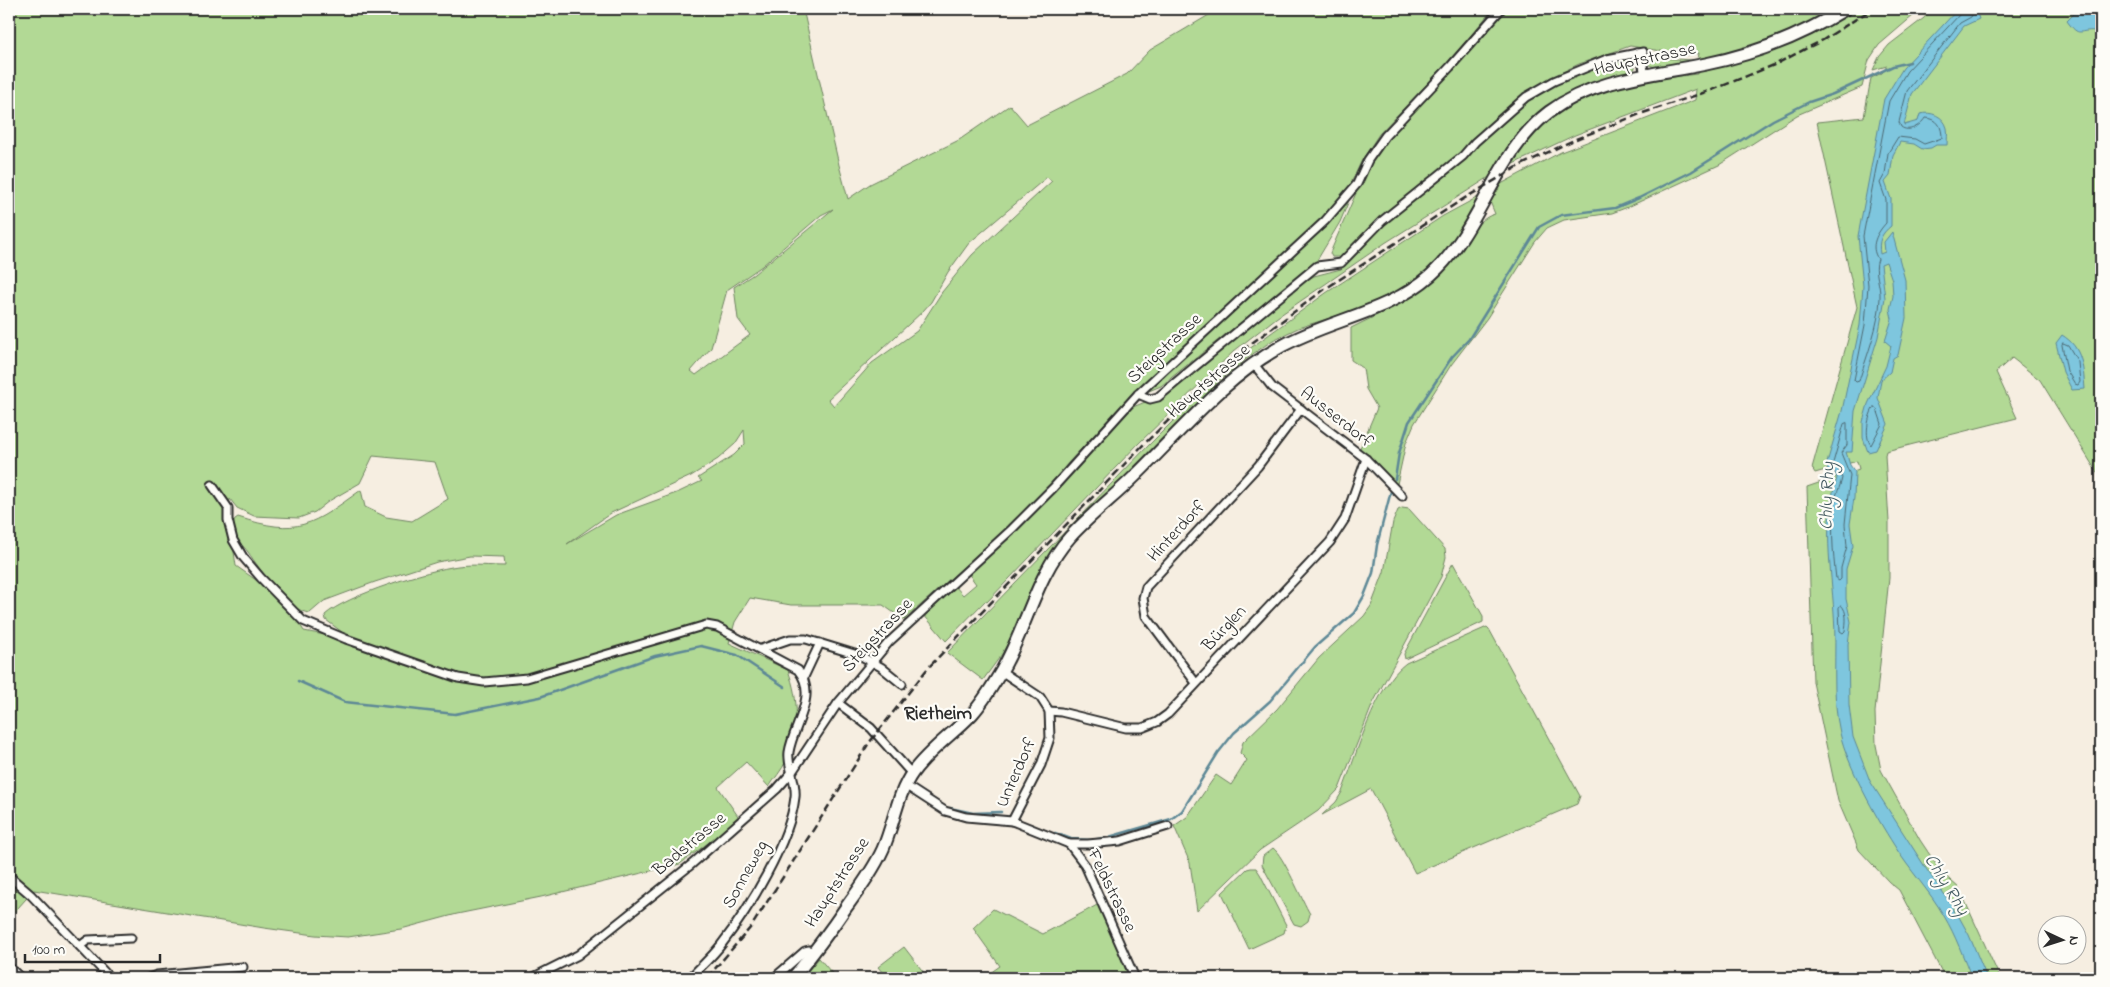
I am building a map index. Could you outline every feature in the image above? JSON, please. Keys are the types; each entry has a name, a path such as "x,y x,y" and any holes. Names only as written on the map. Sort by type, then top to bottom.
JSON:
{"main road":[{"name":"Hauptstrasse","path":"793,978 814,953 865,880 879,856 905,785 912,774 928,754 973,713 1001,671 1021,632 1048,567 1060,549 1072,534 1126,485 1190,420 1253,363 1285,344 1398,299 1423,282 1443,264 1459,243 1507,158 1525,133 1550,111 1582,92 1627,78 1710,64 1773,46 1820,25 1845,9"}],"street":[{"name":"Steigstrasse","path":"838,703 903,628 1012,529 1053,488 1138,394 1325,221 1357,184 1368,160 1385,136 1501,9"},
{"path":"1138,394 1150,399 1158,397 1317,266 1341,263 1382,221 1463,156 1475,142 1526,97 1579,69 1606,59 1640,53 1645,75"},
{"name":"Ausserdorf","path":"1253,363 1272,387 1366,459 1402,496"},
{"name":"Hinterdorf","path":"1196,683 1146,616 1143,598 1146,587 1258,466 1301,409"},
{"name":"Bürglen","path":"1049,711 1061,712 1126,728 1142,728 1157,722 1168,714 1330,542 1345,519 1366,459"},
{"path":"212,485 228,508 228,520 233,540 243,557 303,621 346,639 458,678 484,682 527,678 706,625 717,627 761,649 791,665 804,677 820,643"},
{"path":"761,649 797,638 820,643 852,653 872,662 902,684"},
{"path":"1001,671 1040,697 1049,711"},
{"name":"Sonneweg","path":"690,978 720,946 743,913 769,868 790,821 795,796 795,785 789,762 790,751 807,698 804,677"},
{"path":"838,703 872,728 912,774"},
{"name":"Badstrasse","path":"532,978 578,955 712,847 777,790 792,772 838,703"},
{"name":"Unterdorf","path":"1012,821 1041,765 1050,738 1049,711"},
{"name":"Feldstrasse","path":"905,785 945,811 966,817 1012,821 1069,844 1085,865 1135,978"},
{"path":"1069,844 1120,841 1168,826"},
{"path":"9,876 31,895 110,978"},
{"path":"80,946 88,940 131,938"},
{"path":"774,978 805,951 814,953"},
{"path":"9,967 21,978"},
{"path":"149,978 156,975 243,967"}],"green space":[{"path":"9,9 803,9 848,199 870,184 959,140 1010,105 1027,125 1127,74 1150,50 1219,9 1493,9 1450,60 1379,134 1362,160 1352,181 1348,203 1340,222 1316,262 1161,386 1144,393 1341,205 1144,382 1068,463 1050,486 998,536 904,620 883,605 791,605 750,598 735,622 729,643 788,670 796,704 794,738 784,764 769,787 746,762 718,787 740,819 680,864 541,897 457,914 401,929 348,937 315,935 264,928 34,890 9,918","holes":["1047,177 1052,181 972,255 942,292 917,331 872,363 834,406 828,399 923,311 931,302 948,272 969,243","833,209 754,274 734,287 738,319 750,335 696,375 691,371 711,348 727,290 762,266 821,215","744,430 745,444 734,455 698,478 702,481 679,492 616,515 567,544 611,513 691,476 718,459 735,444","373,456 435,462 448,499 412,521 386,517 365,507 361,490 330,512 304,524 276,526 238,517 235,519 233,530 237,539 284,598 302,611 310,613 324,601 437,562 470,556 504,557 505,566 458,566 388,584 351,599 325,615 326,620 342,632 340,638 304,631 283,599 236,566 228,510 230,499 237,508 254,516 299,518 315,512 329,501 360,483"]},
{"path":"1504,9 1921,9 1879,45 1869,60 1862,87 1797,115 1719,165 1628,207 1612,213 1564,220 1547,228 1535,242 1487,318 1451,365 1414,424 1406,443 1397,484 1360,448 1377,408 1366,389 1363,368 1351,360 1351,328 1411,297 1442,272 1473,230 1487,217 1495,214 1489,199 1501,184 1561,152 1695,100 1696,89 1575,135 1511,165 1536,132 1551,117 1567,106 1602,91 1621,86 1697,74 1698,60 1670,67 1657,67 1645,62 1647,57 1691,60 1698,59 1699,53 1686,55 1630,46 1579,64 1552,77 1526,94 1472,140 1460,153 1380,217 1346,252 1340,257 1332,257 1330,253 1369,163 1389,135"},
{"path":"1931,9 2101,9 2101,479 2040,380 2012,358 1996,372 2017,418 1886,451 1885,455 1889,522 1889,578 1875,712 1876,745 1881,770 1920,840 1942,873 1959,888 2000,978 1945,978 1899,890 1859,850 1838,801 1813,682 1807,487 1859,469 1857,461 1815,473 1812,468 1857,307 1817,122 1864,117 1871,78 1882,73 1887,66 1873,70 1879,57 1889,45 1924,18"},
{"path":"1630,60 1635,62 1635,68 1632,72 1582,86 1551,103 1531,119 1507,147 1491,176 1385,243 1276,318 1234,351 1139,443 987,602 985,601 946,641 923,614 954,585 963,595 976,584 968,573 1128,409 1165,394 1305,281 1314,276 1341,269 1357,250 1383,225 1466,159 1479,144 1528,100 1555,84 1609,61"},
{"path":"1480,196 1455,238 1438,260 1416,280 1393,295 1349,312 1298,328 1273,340 1219,381 1153,451 1058,543 1044,562 1022,616 1002,654 983,680 947,653 1149,445 1245,352 1326,293 1443,216"},
{"path":"1402,508 1409,509 1445,549 1446,557 1441,577 1373,703 1339,789 1318,811 1260,850 1197,911 1190,863 1174,826 1187,817 1216,775 1231,785 1247,760 1240,753 1243,742 1277,709 1319,658 1364,616 1371,606 1384,572 1393,522 1398,510"},
{"path":"1453,563 1483,616 1483,622 1405,659 1404,654"},
{"path":"1487,627 1580,796 1577,804 1415,873 1371,789 1322,815 1336,802 1342,792 1360,741 1376,704 1395,674 1406,663"},
{"path":"1273,848 1287,868 1310,914 1308,921 1301,926 1294,924 1262,865 1263,856"},
{"path":"1256,868 1260,874 1286,925 1284,933 1249,949 1222,893 1247,869"},
{"path":"1099,904 1129,978 983,978 1000,966 973,928 993,909 1043,934"},
{"path":"904,947 928,978 887,978 878,967"},
{"path":"819,958 836,978 802,978"}],"water":[{"name":"Chly Rhy","path":"1958,9 1982,9 1977,13 1979,19 1964,26 1912,94 1904,125 1918,121 1920,114 1936,115 1943,120 1947,128 1947,145 1936,145 1931,148 1922,149 1914,144 1900,142 1893,155 1890,176 1885,182 1891,199 1891,226 1881,238 1879,245 1880,254 1885,252 1884,242 1892,232 1905,280 1906,318 1898,355 1893,358 1890,372 1881,380 1878,398 1888,424 1876,450 1868,452 1863,438 1863,422 1868,404 1886,366 1891,346 1885,341 1892,319 1890,309 1893,296 1892,280 1886,262 1881,264 1885,298 1878,337 1855,411 1852,452 1846,452 1850,465 1855,472 1850,524 1853,546 1846,569 1846,599 1851,622 1848,644 1849,705 1853,737 1870,781 1927,870 1952,905 1954,914 1958,915 1969,935 1987,978 1972,978 1948,924 1879,820 1849,760 1837,718 1835,628 1829,545 1830,511 1837,478 1834,470 1828,472 1827,463 1842,411 1860,325 1863,286 1858,236 1884,99 1903,68"},
{"path":"2079,9 2101,9 2101,27 2095,31 2077,32 2067,21"},
{"path":"2062,335 2074,346 2081,359 2085,389 2072,390 2063,372 2056,343"}],"waterway":[{"path":"1395,479 1399,453 1409,422 1452,357 1469,339 1539,227 1561,215 1615,208 1639,198 1691,172 1773,120 1809,102 1833,94 1893,66 1910,62"},
{"path":"1055,833 1071,839 1092,840 1171,819 1182,811 1218,753 1234,733 1270,701 1315,647 1354,613 1364,596 1373,573 1377,545 1391,491"},
{"path":"298,681 345,702 455,714 540,697 655,656 701,646 737,655 785,687"},
{"path":"950,808 973,813 1001,812"}],"railway":[{"path":"707,978 751,927 869,743 928,668 1142,446 1237,354 1325,289 1460,201 1519,166 1576,139 1640,114 1712,90 1774,65 1823,40 1872,9"}],"district":[{"name":"Rietheim","path":"938,714"}]}
